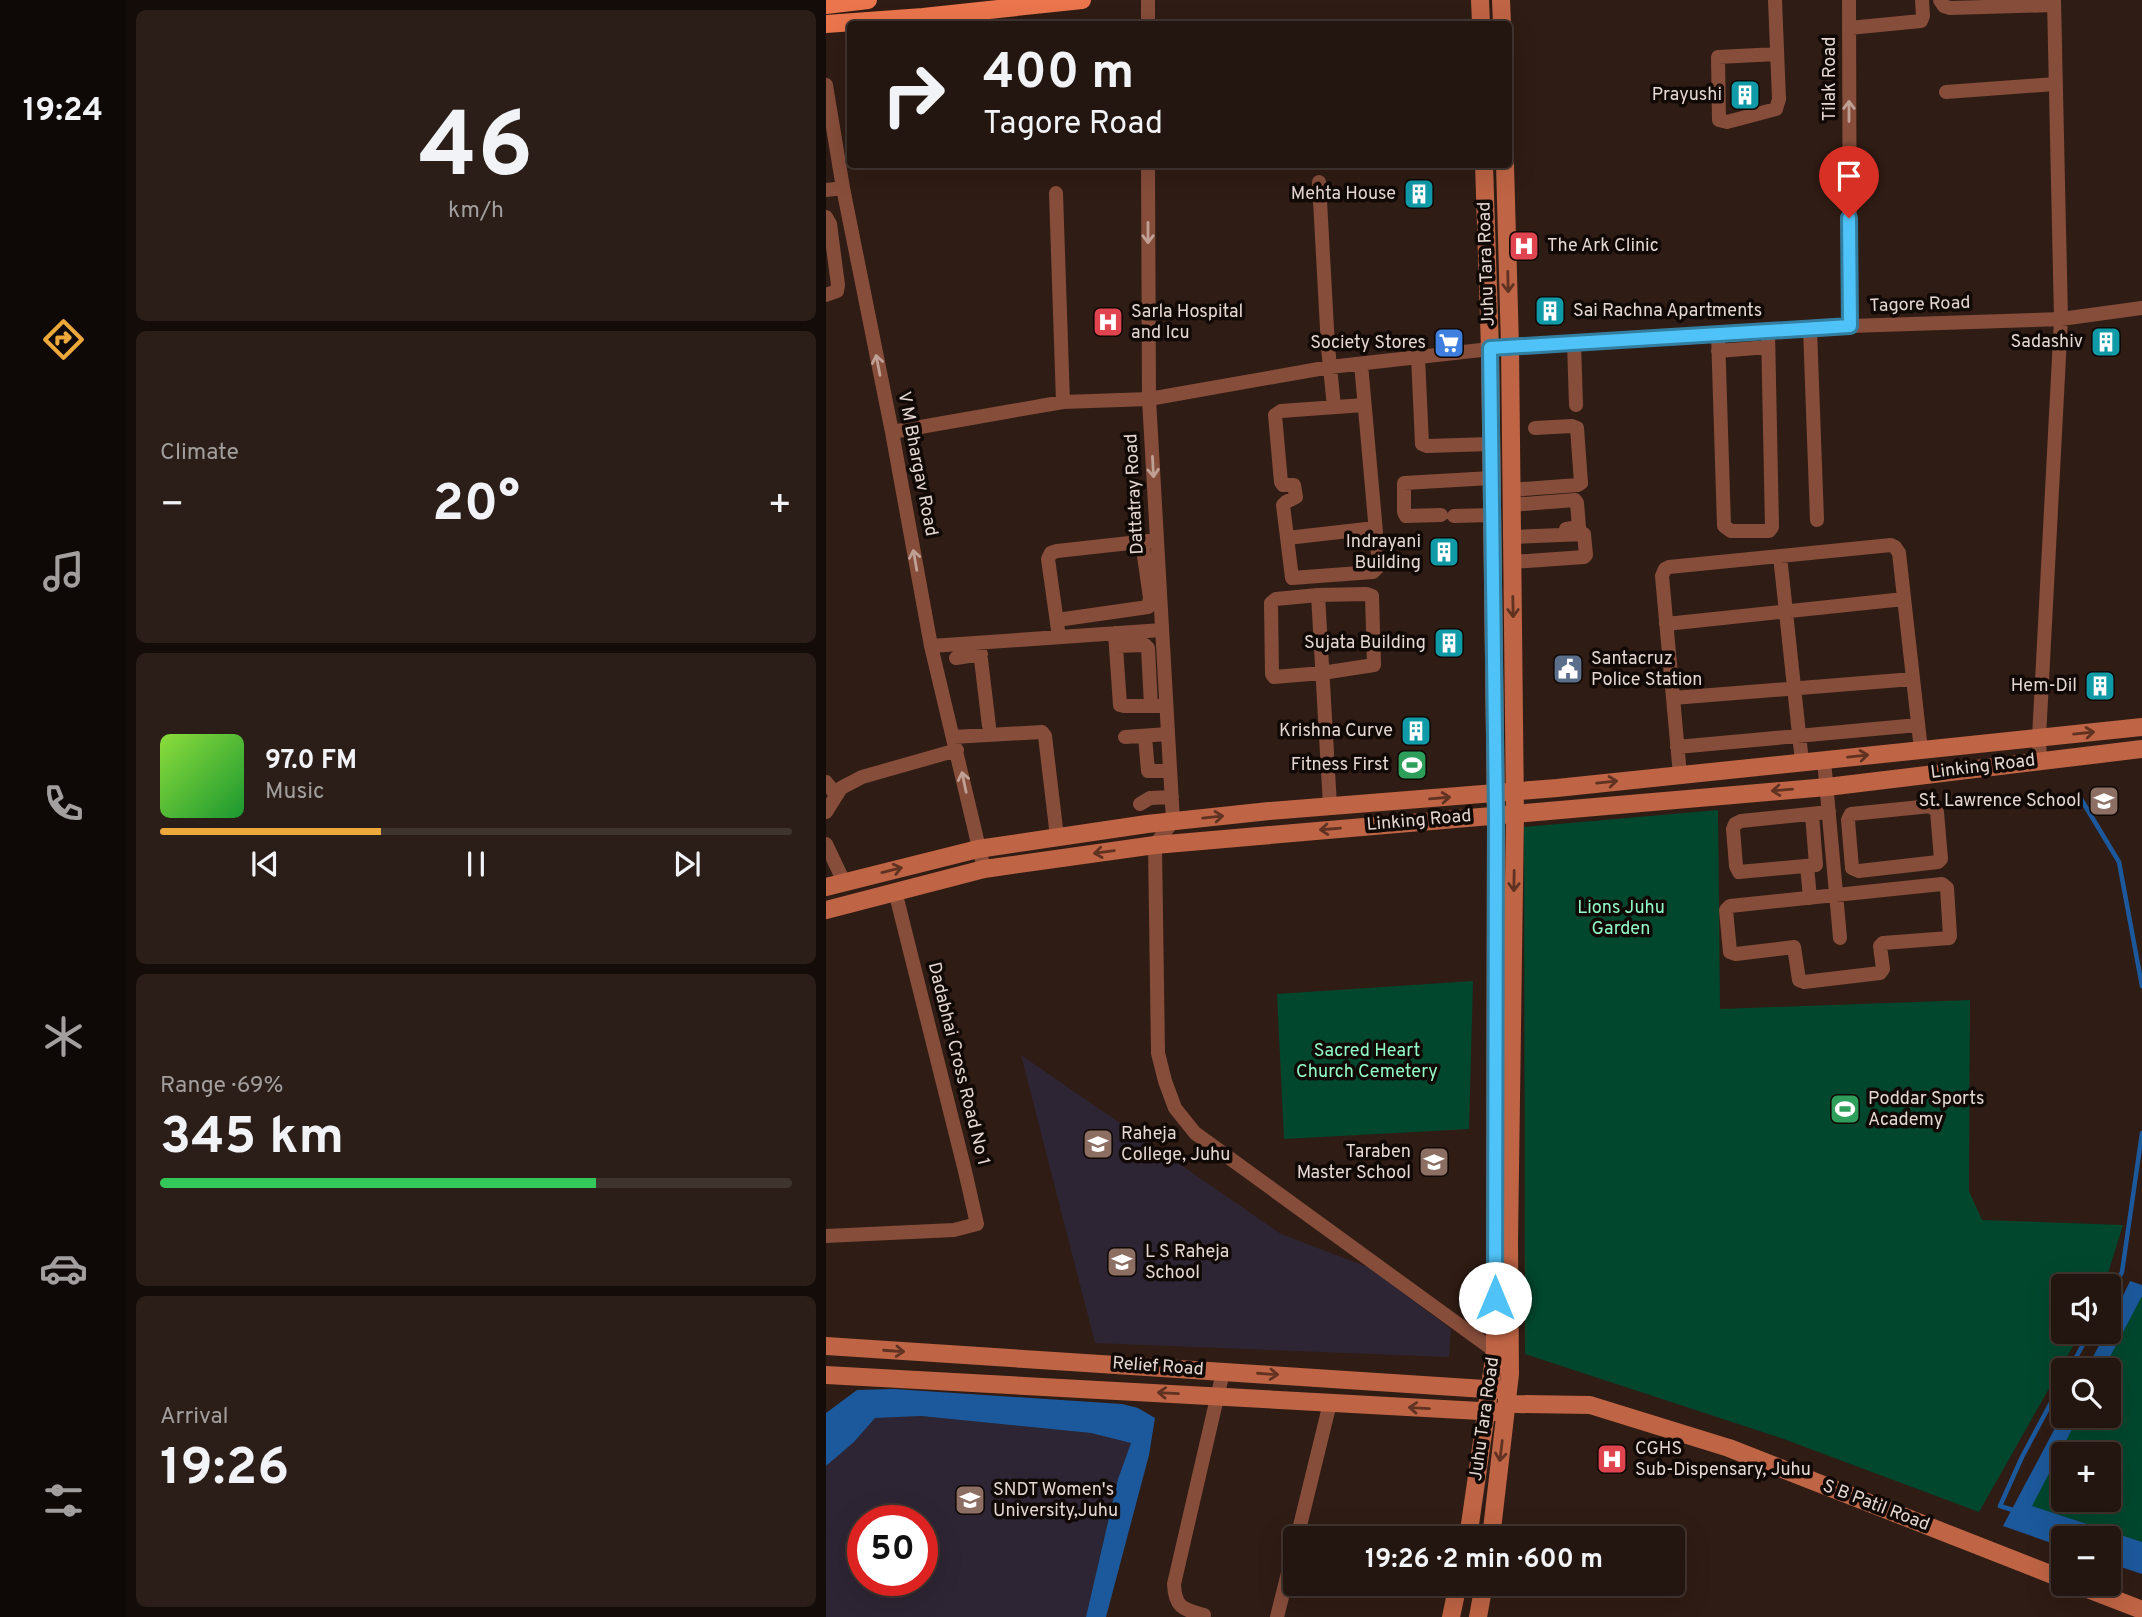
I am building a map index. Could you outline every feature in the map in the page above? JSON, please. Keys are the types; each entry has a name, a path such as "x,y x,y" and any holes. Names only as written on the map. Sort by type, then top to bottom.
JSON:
{"main road":[{"path":"826,5 868,0"},
{"path":"868,21 1082,0"},
{"path":"1480,0 1480,21"},
{"path":"1501,0 1502,21"},
{"path":"826,24 847,22"},
{"name":"Juhu Tara Road","path":"1485,168 1496,815 1495,1352 1505,1399"},
{"name":"Juhu Tara Road","path":"1492,1526 1510,1374 1509,1241 1515,813 1511,498 1524,430 1510,347 1505,168"},
{"path":"1494,680 1513,680"},
{"name":"Linking Road","path":"835,885 978,849 1173,821 1515,792 2142,727"},
{"path":"1986,743 1990,767"},
{"name":"Linking Road","path":"826,909 984,869 1155,845 1827,787 2142,749"},
{"path":"1921,750 1923,775"},
{"path":"1574,785 1576,808"},
{"path":"864,877 870,897"},
{"name":"Relief Road","path":"826,1346 1380,1381 1505,1399"},
{"name":"Relief Road","path":"826,1375 1488,1412"},
{"path":"1379,1406 1380,1381"},
{"name":"Juhu Tara Road","path":"1470,1526 1488,1412 1505,1399"},
{"name":"S B Patil Road","path":"1505,1399 1590,1405 1729,1448 2051,1574"},
{"path":"1451,1617 1455,1596"},
{"path":"1478,1617 1482,1596"},
{"path":"2106,1596 2142,1610"}],"street":[{"path":"1148,0 1148,21"},
{"path":"1775,0 1779,99 1776,109 1727,122 1719,120 1718,57 1777,54"},
{"name":"Tilak Road","path":"1849,0 1850,326"},
{"path":"1849,28 1920,21 1923,16 1922,0"},
{"path":"1940,0 1944,6 1950,8 2054,2 2061,318 2040,760"},
{"path":"1946,92 2055,84"},
{"name":"V M Bhargav Road","path":"826,85 843,188 931,646 984,869"},
{"name":"Dattatray Road","path":"1148,168 1149,541 1162,630 1173,821"},
{"path":"1320,182 1334,407"},
{"path":"826,190 843,188"},
{"path":"1056,193 1063,402"},
{"path":"826,217 830,224 830,251 838,289 826,295"},
{"path":"830,251 856,248"},
{"name":"Tagore Road","path":"892,432 1063,402 1149,399 1330,367 1490,348 1850,326 2061,318 2142,308"},
{"path":"1810,329 1817,520"},
{"path":"1718,334 1724,526 1731,531 1769,531 1772,527 1768,331"},
{"path":"1574,343 1576,405"},
{"path":"1718,351 1768,347"},
{"path":"1418,357 1422,444 1491,444"},
{"path":"1361,364 1379,566 1373,572 1292,578 1283,505 1296,497 1296,488 1281,482 1275,415 1281,411 1364,405"},
{"path":"1511,498 1581,483 1577,428 1572,426 1524,430"},
{"path":"1491,478 1403,484 1406,516 1492,515"},
{"path":"1511,498 1575,500 1579,526 1576,529 1512,535"},
{"path":"1287,537 1375,528"},
{"path":"1512,535 1583,534 1586,555 1512,562"},
{"path":"1057,620 1148,607 1149,541 1051,553 1048,559 1059,637"},
{"path":"1680,775 1662,576 1665,569 1780,556 1891,545 1895,547 1899,553 1921,750"},
{"path":"1780,556 1802,762"},
{"path":"1318,595 1331,806"},
{"path":"1318,595 1372,596 1374,665 1322,673 1277,678 1272,674 1271,603 1276,599 1318,595"},
{"path":"1667,624 1904,599"},
{"path":"1116,639 1162,630"},
{"path":"956,658 980,649 1059,637 1116,639 1145,645 1148,648 1150,706"},
{"path":"1116,639 1120,705 1167,706"},
{"path":"931,646 980,649"},
{"path":"980,649 989,726"},
{"path":"1673,698 1913,679"},
{"path":"1677,747 1918,725"},
{"path":"826,812 841,788 862,777 955,744 1042,732 1045,736 1057,837"},
{"path":"1125,737 1168,734"},
{"path":"1145,736 1148,771 1170,771"},
{"path":"1824,760 1840,938"},
{"path":"826,782 836,795"},
{"path":"1140,804 1150,798 1172,797"},
{"path":"1931,806 1937,812 1941,859 1934,864 1855,871 1851,864 1848,825 1849,816 1854,813 1931,806"},
{"path":"1812,814 1816,863 1814,866 1739,873 1733,829 1733,825 1738,822 1812,814 1848,825"},
{"path":"1173,821 1155,845 1158,1053 1175,1108 1195,1132 1495,1352"},
{"path":"826,844 835,885"},
{"path":"1807,866 1810,898"},
{"path":"1942,884 1947,888 1950,936 1945,939 1883,943 1880,950 1883,969 1880,973 1804,982 1799,981 1794,947 1736,954 1730,952 1728,907 1810,898 1942,884"},
{"name":"Dadabhai Cross Road No 1","path":"826,1236 954,1230 977,1224 895,891"},
{"path":"1204,1615 1179,1605 1174,1595 1174,1584 1223,1371"},
{"path":"1300,1526 1330,1403"},
{"path":"1278,1617 1283,1596"}],"shaded area":[{"name":"Raheja College, Juhu","path":"1021,1055 1281,1234 1370,1268 1451,1329 1449,1357 1095,1343"},
{"name":"SNDT Women's University,Juhu","path":"921,1416 1091,1433 1131,1443 1118,1479 1086,1617 826,1617 826,1466 854,1442 875,1418"}],"green space":[{"name":"Lions Juhu Garden","path":"1718,810 1720,1009 1970,1000 1969,1191 1982,1220 2123,1225 2108,1274 2051,1274 2051,1344 2074,1344 2066,1358 2051,1358 2051,1385 1979,1512 1781,1438 1525,1354 1524,827"},
{"name":"Sacred Heart Church Cemetery","path":"1473,981 1469,1129 1284,1139 1277,994"},
{"path":"2142,1295 2142,1542 2121,1535 2121,1526 2093,1526 2031,1506 2051,1468 2051,1512 2121,1512 2121,1442 2065,1442 2073,1428 2121,1428 2121,1358 2109,1358 2117,1344 2121,1344 2121,1335"}],"water":[{"path":"2130,1281 2142,1285 2142,1296 2121,1336 2121,1300"},
{"path":"2100,1344 2117,1344 2109,1358 2092,1358"},
{"path":"894,1389 1122,1404 1138,1408 1155,1418 1149,1455 1106,1617 1086,1617 1118,1479 1131,1443 1091,1433 921,1416 875,1418 854,1442 826,1466 826,1413 857,1390"},
{"path":"2055,1428 2073,1428 2065,1442 2051,1442 2051,1470 2032,1506 2093,1526 2051,1526 2051,1543 2003,1526"},
{"path":"2121,1535 2142,1542 2142,1574 2121,1567"}],"waterway":[{"path":"2078,794 2119,862 2142,986"},
{"path":"2121,1274 2142,1133"},
{"path":"2076,1358 2083,1344"},
{"path":"2016,1511 2000,1506 2051,1403"}],"place":[{"name":"Prayushi","path":"1745,95"},
{"name":"Mehta House","path":"1419,194"},
{"name":"The Ark Clinic","path":"1524,246"},
{"name":"Sai Rachna Apartments","path":"1550,311"},
{"name":"Sarla Hospital and Icu","path":"1108,322"},
{"name":"Sadashiv","path":"2106,342"},
{"name":"Society Stores","path":"1449,343"},
{"name":"Indrayani Building","path":"1444,552"},
{"name":"Sujata Building","path":"1449,643"},
{"name":"Santacruz Police Station","path":"1568,669"},
{"name":"Hem-Dil","path":"2100,686"},
{"name":"Krishna Curve","path":"1416,731"},
{"name":"Fitness First","path":"1412,765"},
{"name":"St. Lawrence School","path":"2104,801"},
{"name":"Poddar Sports Academy","path":"1845,1109"},
{"name":"Raheja College, Juhu","path":"1098,1144"},
{"name":"Taraben Master School","path":"1434,1162"},
{"name":"L S Raheja School","path":"1122,1262"},
{"name":"CGHS Sub-Dispensary, Juhu","path":"1612,1459"},
{"name":"SNDT Women's University,Juhu","path":"970,1500"}],"route":[{"path":"1495,1298 1496,815 1490,348 1850,326 1849,218"}]}
